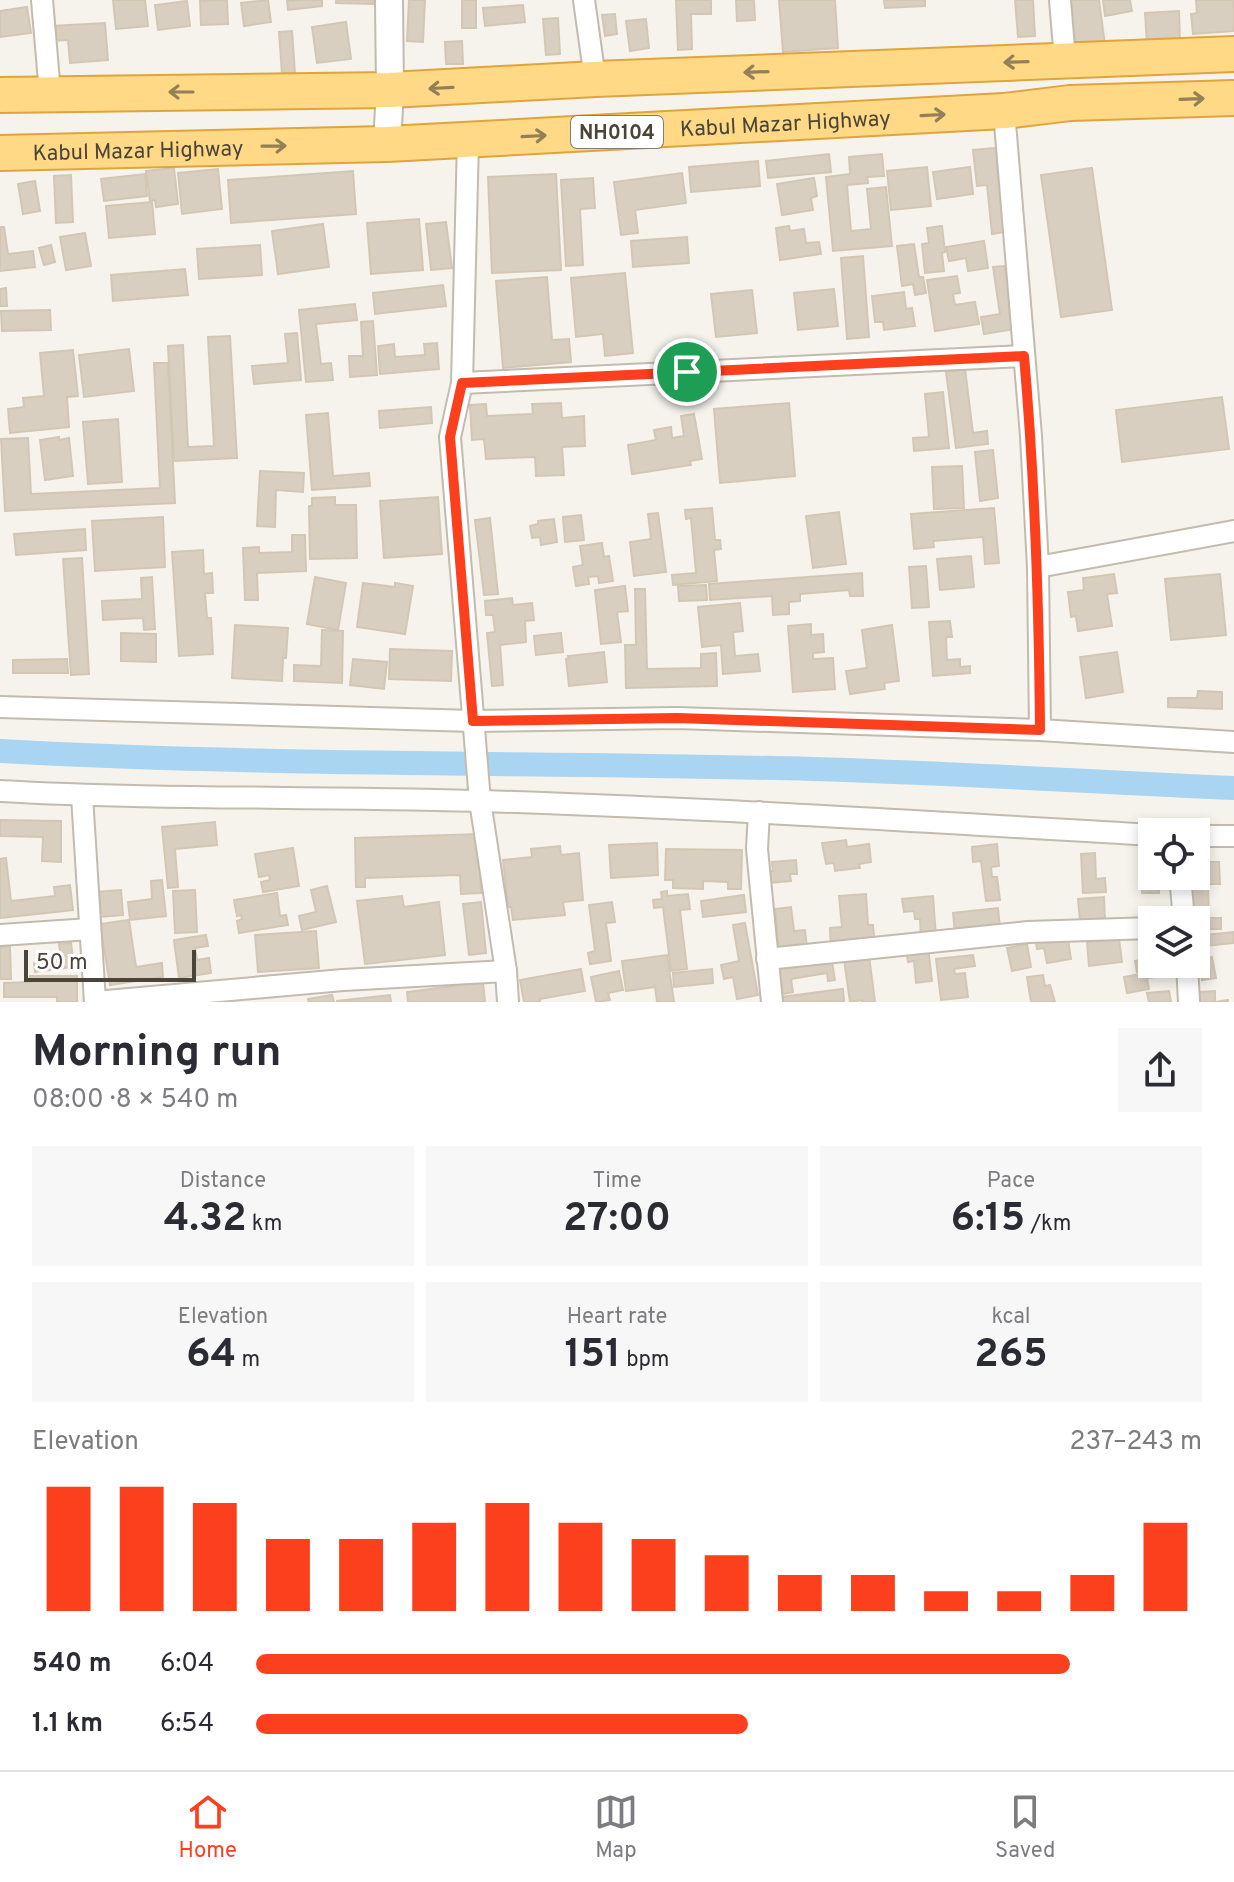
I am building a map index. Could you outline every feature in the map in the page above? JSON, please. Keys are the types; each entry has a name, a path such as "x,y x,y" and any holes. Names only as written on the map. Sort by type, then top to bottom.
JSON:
{"highway":[{"path":"0,95 390,90 1234,54"},
{"name":"Kabul Mazar Highway","path":"0,153 387,144 1004,111 1070,103 1234,98"}],"street":[{"path":"42,0 50,93"},
{"path":"387,144 389,0"},
{"path":"584,0 595,79"},
{"path":"1060,0 1065,60"},
{"path":"1004,111 1031,436 1038,567 1040,730"},
{"path":"468,140 462,383 450,437 480,801 508,1002"},
{"path":"462,383 1024,356"},
{"path":"1038,567 1234,531"},
{"path":"0,707 473,721 677,718 1040,730 1234,742"},
{"path":"0,791 82,796 480,801 759,812 1138,834"},
{"path":"82,796 95,1002 343,980 506,971"},
{"path":"759,812 757,849 772,1002"},
{"path":"1210,836 1234,836"},
{"path":"767,959 1028,932 1138,928"},
{"path":"0,935 90,929"},
{"path":"1188,978 1189,1002"}],"building":[{"path":"113,0 145,0 148,26 116,29"},
{"path":"227,0 228,24 201,25 200,1"},
{"path":"268,0 271,22 244,26 241,3"},
{"path":"322,0 322,6 288,10 287,1"},
{"path":"336,0 373,0 373,4 336,3"},
{"path":"409,0 425,0 423,42 407,41"},
{"path":"462,0 476,0 476,28 462,28"},
{"path":"676,0 711,0 711,14 691,14 692,49 678,50"},
{"path":"736,0 754,0 755,20 737,21"},
{"path":"779,0 835,0 838,48 783,52"},
{"path":"884,0 925,0 925,6 885,8"},
{"path":"1015,0 1033,0 1035,36 1018,37"},
{"path":"1065,0 1099,0 1105,45 1072,49"},
{"path":"1103,0 1130,0 1132,11 1105,16"},
{"path":"1196,0 1234,0 1234,31 1193,34 1191,14 1197,13"},
{"path":"187,1 190,26 158,30 155,5"},
{"path":"523,5 525,22 485,26 483,8"},
{"path":"27,7 31,33 0,37 0,11"},
{"path":"1179,11 1180,43 1147,45 1145,13"},
{"path":"615,14 617,34 605,36 602,15"},
{"path":"558,18 560,54 546,55 543,19"},
{"path":"646,19 649,48 630,51 626,21"},
{"path":"346,22 351,59 317,63 312,27"},
{"path":"105,23 108,60 70,63 68,40 52,41 51,26"},
{"path":"292,31 295,73 282,74 279,32"},
{"path":"462,41 463,64 446,64 445,42"},
{"path":"1005,147 1007,165 997,166 1005,232 992,234 987,185 977,186 973,150"},
{"path":"829,154 831,172 768,178 766,161"},
{"path":"882,154 884,176 867,177 868,183 847,185 851,231 871,229 867,189 886,187 892,246 833,251 826,177 850,174 849,157"},
{"path":"758,161 760,186 691,192 689,167"},
{"path":"927,167 931,206 891,210 887,171"},
{"path":"970,167 973,194 937,199 933,172"},
{"path":"174,168 178,204 156,207 155,200 150,201 146,171"},
{"path":"1092,168 1112,310 1061,317 1041,175"},
{"path":"218,169 222,209 182,214 178,173"},
{"path":"353,171 356,214 231,223 228,180"},
{"path":"682,173 686,203 635,210 638,233 621,235 614,182"},
{"path":"145,174 147,196 104,201 101,179"},
{"path":"556,174 561,270 492,273 488,177"},
{"path":"71,175 73,222 56,223 54,176"},
{"path":"593,178 595,208 580,209 583,265 566,266 561,180"},
{"path":"814,178 817,196 811,198 813,210 782,215 777,184"},
{"path":"35,181 40,211 23,214 18,184"},
{"path":"152,202 155,234 109,238 106,206"},
{"path":"419,219 423,270 371,274 367,223"},
{"path":"446,222 452,268 431,270 426,224"},
{"path":"323,224 329,267 278,274 272,231"},
{"path":"789,226 790,231 804,229 806,243 819,242 821,254 780,260 776,228"},
{"path":"942,226 944,271 925,273 922,244 929,243 927,228"},
{"path":"0,227 4,227 8,254 33,251 35,267 0,271"},
{"path":"85,233 91,266 66,270 60,237"},
{"path":"687,237 689,263 633,267 631,241"},
{"path":"984,241 988,268 968,271 966,258 949,261 946,247"},
{"path":"914,244 919,277 923,277 926,293 915,295 913,284 902,286 897,246"},
{"path":"51,245 55,262 44,265 39,248"},
{"path":"260,245 262,275 199,279 197,249"},
{"path":"863,256 869,337 847,339 841,258"},
{"path":"1005,266 1015,329 984,334 981,317 1000,314 993,267"},
{"path":"185,269 188,295 113,301 111,275"},
{"path":"625,273 633,353 605,356 603,334 576,337 571,278"},
{"path":"957,276 960,293 953,294 955,305 975,302 979,324 935,331 927,280"},
{"path":"547,277 552,340 569,339 571,362 503,368 496,281"},
{"path":"443,285 446,306 375,314 373,293"},
{"path":"6,288 7,306 0,306 0,289"},
{"path":"834,289 838,326 798,330 794,293"},
{"path":"752,290 757,333 716,337 711,294"},
{"path":"904,292 906,309 912,308 915,326 884,330 883,322 875,322 872,296"},
{"path":"355,304 357,320 316,324 321,364 331,363 333,380 306,382 299,310"},
{"path":"50,310 51,330 2,331 1,311"},
{"path":"373,321 377,375 350,377 349,356 363,356 361,322"},
{"path":"297,333 301,380 254,384 252,366 288,363 285,334"},
{"path":"230,336 237,458 174,461 168,346 183,345 188,447 214,446 208,337"},
{"path":"437,343 439,369 380,374 378,346 394,344 395,357 425,355 424,344"},
{"path":"129,349 134,391 84,397 79,355"},
{"path":"73,350 78,396 67,397 69,427 10,433 8,409 24,407 23,398 44,396 40,353"},
{"path":"154,363 168,363 175,503 5,511 1,439 28,438 31,494 160,488"},
{"path":"965,369 973,433 987,431 988,444 956,448 946,372"},
{"path":"943,392 949,448 914,451 913,438 929,437 925,394"},
{"path":"1222,397 1229,449 1122,462 1116,410"},
{"path":"561,403 562,418 584,416 585,446 562,447 564,475 536,476 535,457 486,459 484,439 472,440 470,405 486,404 487,416 533,414 532,404"},
{"path":"789,403 795,476 720,483 714,409"},
{"path":"431,407 432,423 380,428 379,411"},
{"path":"328,413 333,476 369,473 370,486 312,490 306,415"},
{"path":"694,414 702,459 690,461 691,465 632,474 628,445 656,440 654,430 671,427 672,438 684,436 681,416"},
{"path":"118,419 122,482 88,484 83,422"},
{"path":"59,437 59,440 69,438 73,476 45,480 40,440"},
{"path":"993,450 998,498 980,501 975,452"},
{"path":"962,466 964,508 934,509 932,467"},
{"path":"260,471 304,473 303,492 276,490 275,527 257,526"},
{"path":"335,497 335,505 356,505 357,558 310,559 309,506 312,506 312,498"},
{"path":"438,497 442,554 384,558 380,501"},
{"path":"712,508 715,540 720,540 721,549 714,550 717,581 673,585 672,575 696,573 691,518 686,519 685,510"},
{"path":"994,508 999,563 985,564 983,537 933,541 934,547 914,549 911,514"},
{"path":"839,512 846,564 813,568 806,516"},
{"path":"658,513 666,572 634,576 630,542 651,539 648,514"},
{"path":"581,515 584,540 565,542 563,517"},
{"path":"163,517 165,567 95,571 92,521"},
{"path":"490,518 498,594 484,595 475,520"},
{"path":"554,519 557,542 541,545 540,537 532,538 530,526 538,524 538,521"},
{"path":"85,529 86,550 16,555 14,534"},
{"path":"292,535 305,535 306,571 257,573 258,600 245,600 243,548 259,547 259,553 292,552"},
{"path":"602,543 604,557 609,556 613,581 599,583 598,576 588,577 589,584 576,586 573,567 583,565 580,546"},
{"path":"203,550 204,574 212,573 213,593 205,593 207,618 211,618 213,654 179,656 172,552"},
{"path":"971,556 974,587 940,590 937,559"},
{"path":"82,558 89,674 71,675 63,559"},
{"path":"926,566 929,607 912,608 909,567"},
{"path":"862,573 863,596 850,596 849,590 800,594 800,601 789,602 789,614 773,615 772,596 710,600 709,584"},
{"path":"1114,574 1117,593 1107,594 1112,626 1078,631 1076,616 1071,617 1068,592 1084,590 1083,578"},
{"path":"1220,574 1226,635 1171,640 1165,579"},
{"path":"152,577 155,629 144,630 143,618 103,620 102,601 142,599 141,578"},
{"path":"315,577 346,583 338,630 307,624"},
{"path":"363,583 413,586 405,634 357,627"},
{"path":"706,585 707,600 679,601 678,586"},
{"path":"625,586 628,611 617,612 621,642 601,644 595,590"},
{"path":"635,589 645,589 647,669 701,668 701,654 716,653 717,686 626,688 625,645 636,645"},
{"path":"512,598 513,605 532,603 534,620 525,621 526,642 500,645 503,685 492,686 487,633 495,632 493,615 486,615 485,601"},
{"path":"740,603 743,631 733,632 735,656 758,654 760,671 723,674 721,645 702,647 698,607"},
{"path":"950,621 952,637 946,637 947,660 960,659 960,667 970,666 970,673 933,676 929,622"},
{"path":"811,624 811,635 823,634 824,652 813,653 813,659 833,658 835,689 793,692 788,626"},
{"path":"235,625 288,628 282,681 232,678"},
{"path":"892,625 899,681 884,683 885,689 850,694 846,671 867,668 862,630"},
{"path":"322,630 343,631 342,683 294,681 294,665 321,666"},
{"path":"121,633 156,634 156,662 121,661"},
{"path":"561,633 563,652 536,655 534,636"},
{"path":"390,649 452,651 451,681 389,679"},
{"path":"604,652 607,682 569,686 568,656"},
{"path":"1117,652 1123,692 1086,698 1080,657"},
{"path":"67,659 68,673 13,673 13,660"},
{"path":"353,659 387,662 384,689 350,685"},
{"path":"1198,691 1222,692 1222,709 1168,707 1168,698 1197,698"},
{"path":"0,820 61,821 61,862 42,861 43,837 0,836"},
{"path":"215,822 217,845 175,849 178,887 168,888 162,827"},
{"path":"479,834 481,893 461,894 460,875 365,878 365,887 356,887 355,838"},
{"path":"846,840 847,847 869,844 871,862 859,864 860,868 835,871 834,863 826,864 822,843"},
{"path":"657,843 658,875 611,878 609,845"},
{"path":"997,844 999,866 991,867 992,877 997,877 1000,900 986,901 981,861 973,862 972,847"},
{"path":"560,846 561,855 579,853 583,900 563,902 565,915 513,920 511,907 508,907 503,860 532,857 531,849"},
{"path":"293,848 299,886 263,892 261,882 270,880 269,875 259,877 255,854"},
{"path":"666,849 742,850 741,889 728,889 728,882 703,881 703,889 673,888 673,880 665,880"},
{"path":"1095,853 1096,879 1105,878 1106,892 1083,893 1081,854"},
{"path":"6,858 11,901 55,896 54,887 70,885 73,910 0,918 0,859"},
{"path":"796,860 797,874 790,874 791,881 769,883 767,871 773,871 772,862"},
{"path":"1210,862 1219,862 1220,884 1210,884"},
{"path":"162,880 166,916 130,920 128,902 152,899 151,881"},
{"path":"327,886 336,922 302,930 299,916 316,912 311,890"},
{"path":"121,890 123,915 99,917 96,892"},
{"path":"195,890 197,932 175,933 173,891"},
{"path":"1142,890 1159,890 1159,893 1142,893"},
{"path":"1189,890 1208,890 1209,906 1190,906"},
{"path":"667,891 667,896 688,894 690,909 680,910 687,969 671,971 663,907 654,908 653,900 662,899 661,892"},
{"path":"277,893 280,916 286,915 288,925 239,933 237,921 242,919 241,915 237,916 234,900"},
{"path":"866,894 868,925 873,925 875,946 831,949 830,928 842,927 839,896"},
{"path":"744,895 746,912 703,917 701,901"},
{"path":"402,896 404,907 439,902 445,955 365,964 357,901"},
{"path":"933,896 936,937 921,939 920,919 915,919 914,911 904,912 902,899"},
{"path":"1104,897 1105,920 1080,921 1078,899"},
{"path":"481,902 486,953 469,955 463,904"},
{"path":"612,902 615,922 606,923 611,961 590,964 588,953 595,951 589,905"},
{"path":"791,907 794,931 805,930 807,948 779,951 775,909"},
{"path":"998,908 1000,928 955,933 953,913"},
{"path":"1210,918 1221,918 1221,929 1210,929"},
{"path":"129,920 136,967 162,963 163,977 110,985 100,924"},
{"path":"745,923 758,995 737,999 733,977 724,979 721,965 739,961 733,925"},
{"path":"316,931 319,968 258,972 255,935"},
{"path":"1234,932 1234,943 1210,946 1210,935"},
{"path":"1067,933 1071,959 1047,963 1044,948 1037,949 1036,942"},
{"path":"206,935 208,946 195,948 197,960 209,958 211,973 179,978 174,940"},
{"path":"1119,939 1122,962 1089,966 1087,942"},
{"path":"71,943 74,967 35,972 34,963 61,960 59,944"},
{"path":"1027,944 1031,967 1012,971 1007,948"},
{"path":"10,946 11,979 0,979 0,947"},
{"path":"928,947 932,981 916,983 914,961 908,962 906,949"},
{"path":"667,955 674,1002 657,1002 655,987 626,991 622,961"},
{"path":"973,955 975,966 954,969 955,974 965,973 968,997 941,1000 936,959"},
{"path":"831,956 835,980 828,981 827,973 791,979 793,992 783,994 779,966"},
{"path":"869,956 875,1002 850,1002 844,959"},
{"path":"1210,957 1216,978 1202,980 1210,978"},
{"path":"581,969 585,991 540,999 540,1002 524,1002 520,980"},
{"path":"712,969 713,983 674,987 673,973"},
{"path":"619,971 623,990 608,993 610,1000 596,1002 591,977"},
{"path":"1138,974 1138,978 1147,978 1149,989 1127,993 1124,977"},
{"path":"1043,975 1045,986 1050,985 1055,1002 1031,1002 1027,977"},
{"path":"30,976 77,976 77,1002 57,1002 57,997 4,997 4,983 30,982"},
{"path":"483,982 485,1002 408,1002 407,992"},
{"path":"843,989 844,1001 781,1002 781,997"},
{"path":"1169,991 1171,1002 1149,1002 1147,993"},
{"path":"1215,991 1215,1002 1200,1002 1199,992"},
{"path":"332,995 334,1002 309,1002 308,999"},
{"path":"390,995 391,1002 337,1002 337,1001"}],"waterway":[{"path":"0,751 305,761 812,769 1234,788"}],"route":[{"path":"1024,356 1038,567 1040,730 677,718 473,721 450,437 462,383 687,372 1024,356"}]}
